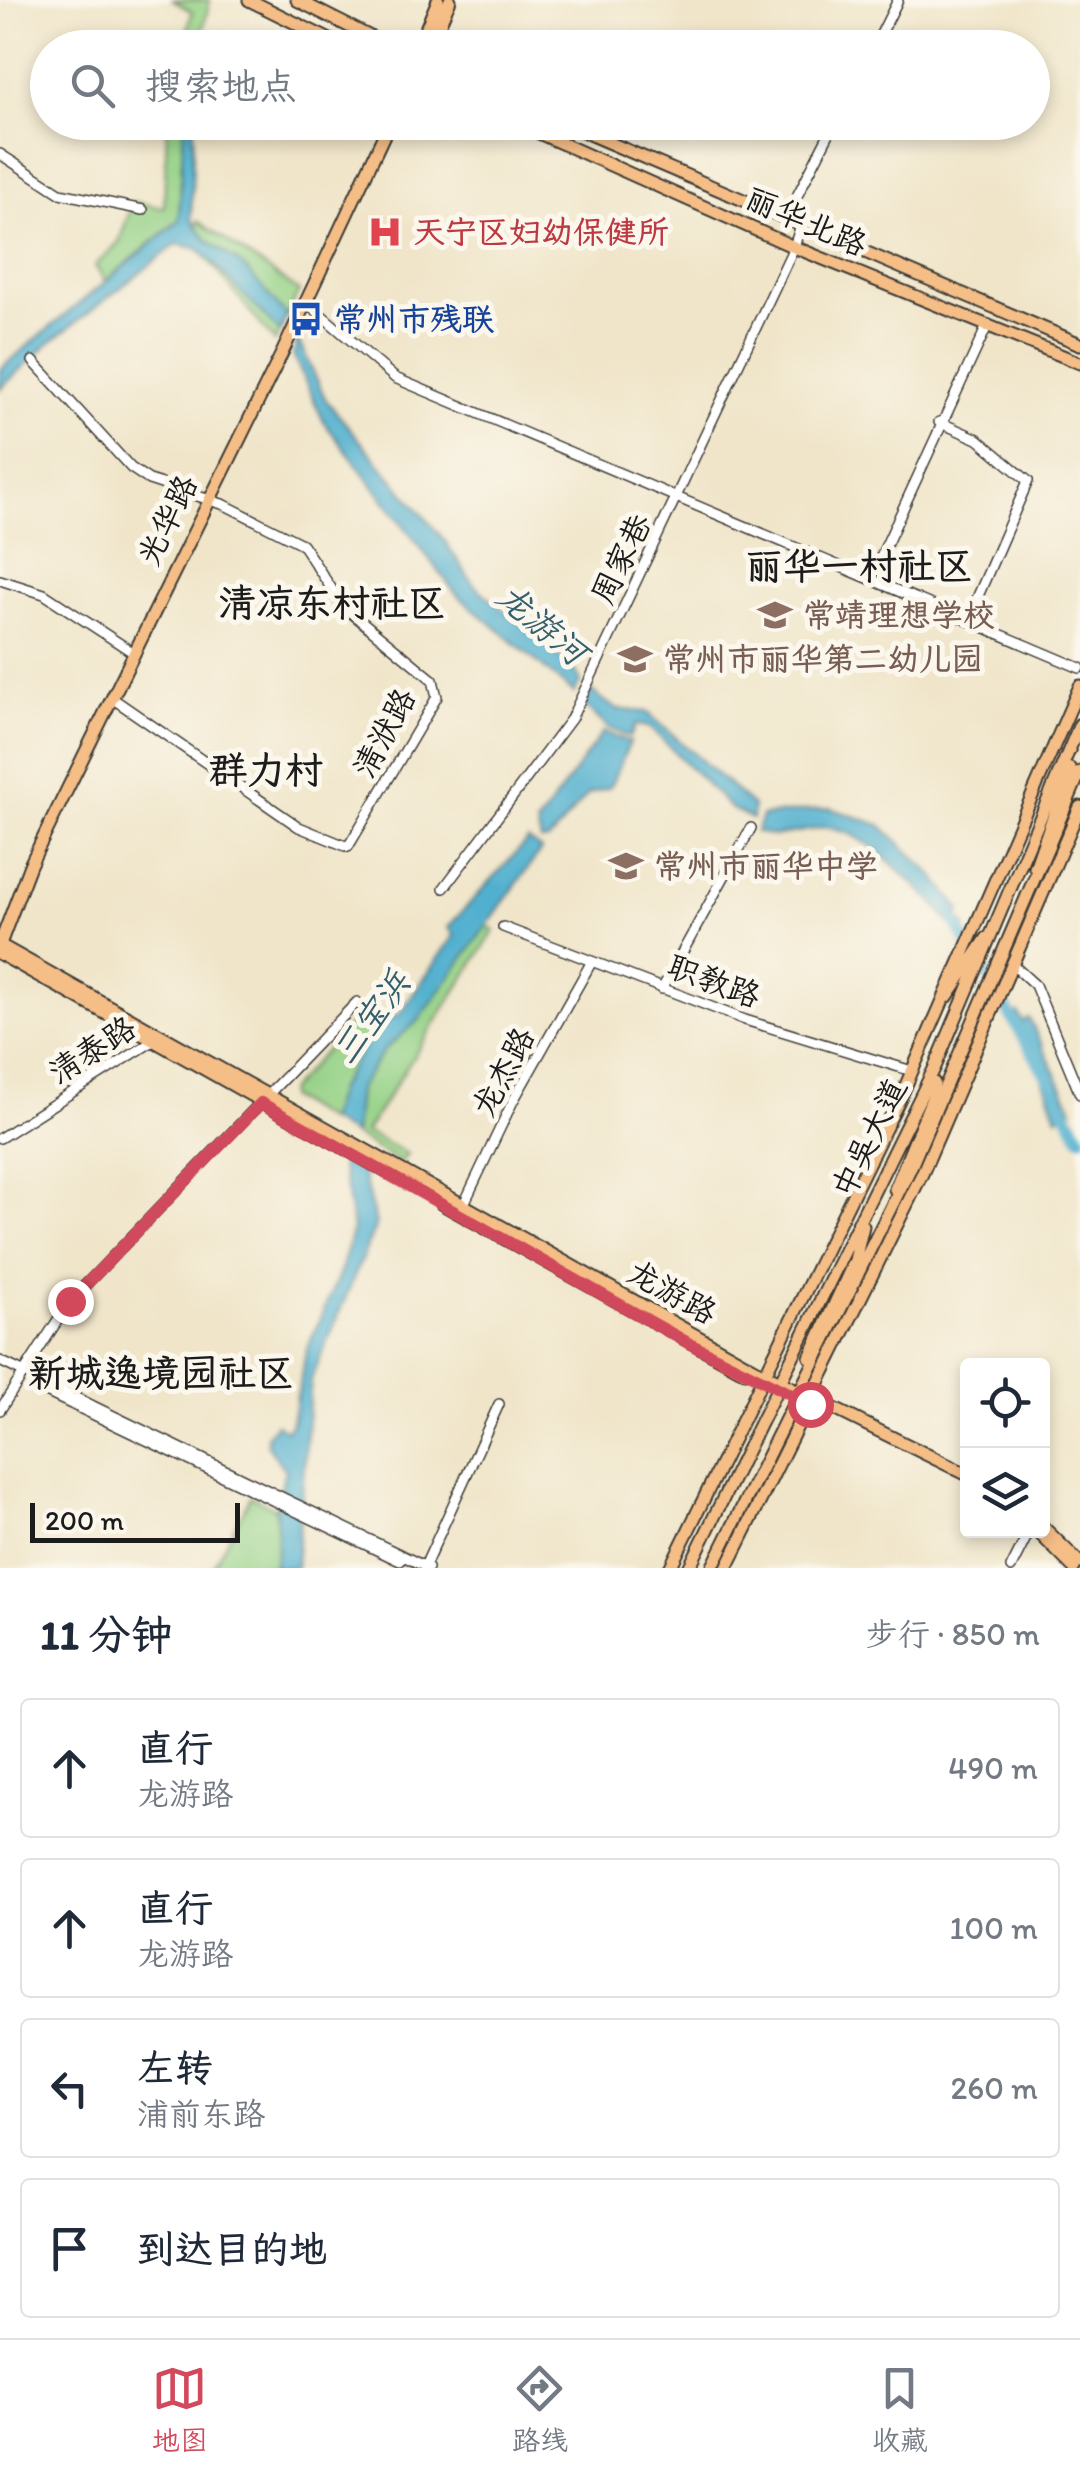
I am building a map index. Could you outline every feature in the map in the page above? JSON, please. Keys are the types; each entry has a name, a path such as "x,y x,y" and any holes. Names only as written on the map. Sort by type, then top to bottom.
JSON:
{"main road":[{"path":"249,0 310,30"},
{"path":"297,0 348,30"},
{"path":"426,30 438,0"},
{"path":"437,30 450,0"},
{"name":"光华路","path":"0,944 30,864 206,499 283,352 381,140"},
{"name":"丽华北路","path":"554,140 794,248 1080,363"},
{"name":"丽华北路","path":"601,140 1080,344"},
{"path":"961,1047 951,1052 967,970 1040,778 1080,686"},
{"path":"975,951 989,935 1080,724"},
{"path":"1037,891 1038,848 1070,769 1065,767 1058,776"},
{"path":"727,1568 805,1398 880,1262 994,1012 1080,772"},
{"path":"1017,870 1020,846 1037,807 1040,778"},
{"path":"1037,891 1080,807"},
{"name":"中吴大道","path":"714,1563 805,1398 823,1348 889,1211 992,975 1037,891"},
{"path":"0,944 356,1152"},
{"path":"0,954 158,1039"},
{"path":"670,1568 816,1276 942,1003 967,970"},
{"name":"中吴大道","path":"689,1568 943,1048 967,970"},
{"path":"951,1071 987,1026"},
{"path":"912,1072 943,1048"},
{"path":"880,1262 899,1170 933,1096 934,1083 924,1088"},
{"name":"龙游路","path":"356,1152 463,1206 766,1379"},
{"name":"龙游路","path":"356,1152 779,1386 960,1471"},
{"path":"823,1348 814,1359 810,1357 855,1260 868,1203"},
{"path":"816,1276 848,1245"},
{"name":"龙游路","path":"805,1398 960,1480"},
{"path":"714,1563 726,1524 770,1438 771,1427 753,1438"},
{"path":"680,1568 711,1523"},
{"path":"714,1563 745,1532"},
{"path":"1050,1534 1080,1562"},
{"path":"1042,1538 1074,1568"},
{"path":"698,1568 702,1542"}],"street":[{"path":"883,30 898,0"},
{"name":"周家巷","path":"444,888 571,718 680,496 794,248 800,228 795,200 826,140"},
{"path":"0,154 60,193 143,210"},
{"path":"305,300 396,378 1080,668"},
{"path":"871,578 939,422 988,324"},
{"name":"清洑路","path":"33,361 131,468 149,480 206,499 302,544 343,606 433,680 437,697 348,847 299,826 112,698"},
{"path":"939,422 978,439 1028,481 968,619"},
{"path":"0,580 44,594 134,653"},
{"path":"662,989 751,828"},
{"name":"职教路","path":"503,927 591,964 912,1072"},
{"name":"龙杰路","path":"463,1206 513,1101 591,964"},
{"path":"1013,965 1035,985 1080,1094"},
{"path":"0,1410 70,1301 358,1002"},
{"name":"清泰路","path":"0,1138 158,1039"},
{"path":"0,1361 423,1568 500,1404"},
{"path":"1011,1568 1028,1538"}],"green space":[{"path":"173,0 210,0 203,30 187,30 192,12"},
{"path":"166,140 183,140 179,220 105,281 95,266 119,242 133,202 164,208"},
{"path":"198,221 299,291 275,342 199,249 184,244"},
{"path":"484,925 495,930 365,1132 407,1154 401,1163 354,1135 358,1089 384,1049 418,1021"},
{"path":"366,1007 383,1020 338,1089 328,1121 288,1097 289,1090"},
{"path":"251,1496 276,1509 273,1568 212,1568"}],"water":[{"path":"183,140 193,140 191,219 207,240 244,267 287,316 280,332 199,249 177,244 48,344 0,389 0,370 7,363 179,221"},
{"path":"298,340 326,400 445,541 474,585 575,670 581,681 574,693 457,595 324,422 293,355"},
{"path":"590,690 616,709 647,712 753,806 752,819 730,808 650,727 636,725 630,737 608,728 584,705"},
{"path":"603,732 630,742 610,787 588,794 549,840 541,841 537,824"},
{"path":"830,808 881,825 931,873 961,910 958,918 966,926 962,937 930,899 876,849 851,834 826,827 774,836 756,832 762,816"},
{"path":"528,840 541,850 418,1021 384,1050 358,1089 354,1135 328,1121 338,1089 371,1034 383,1020 399,1015 454,935 448,927"},
{"path":"1018,1013 1023,1022 1029,1018 1073,1109 1057,1117 1031,1044 1020,1036 1014,1022"},
{"path":"340,1157 362,1171 376,1225 311,1380 296,1568 273,1568 276,1509 285,1470 267,1445 267,1435 276,1424 286,1430 291,1425 307,1349 341,1270 353,1228"}],"waterway":[{"name":"龙游河","path":"955,922 1047,1077"},
{"name":"龙游河","path":"1059,1099 1080,1137"}],"place":[{"name":"天宁区妇幼保健所","path":"385,232"},
{"name":"常州市残联","path":"306,319"},
{"name":"常靖理想学校","path":"775,615"},
{"name":"常州市丽华第二幼儿园","path":"635,659"},
{"name":"常州市丽华中学","path":"626,866"}],"district":[{"name":"丽华一村社区","path":"859,566"},
{"name":"清凉东村社区","path":"332,603"},
{"name":"群力村","path":"266,770"},
{"name":"新城逸境园社区","path":"161,1373"}],"route":[{"path":"70,1301 261,1103 690,1344 810,1404"}],"water label":[{"name":"三宝浜","path":"371,1017"}]}
